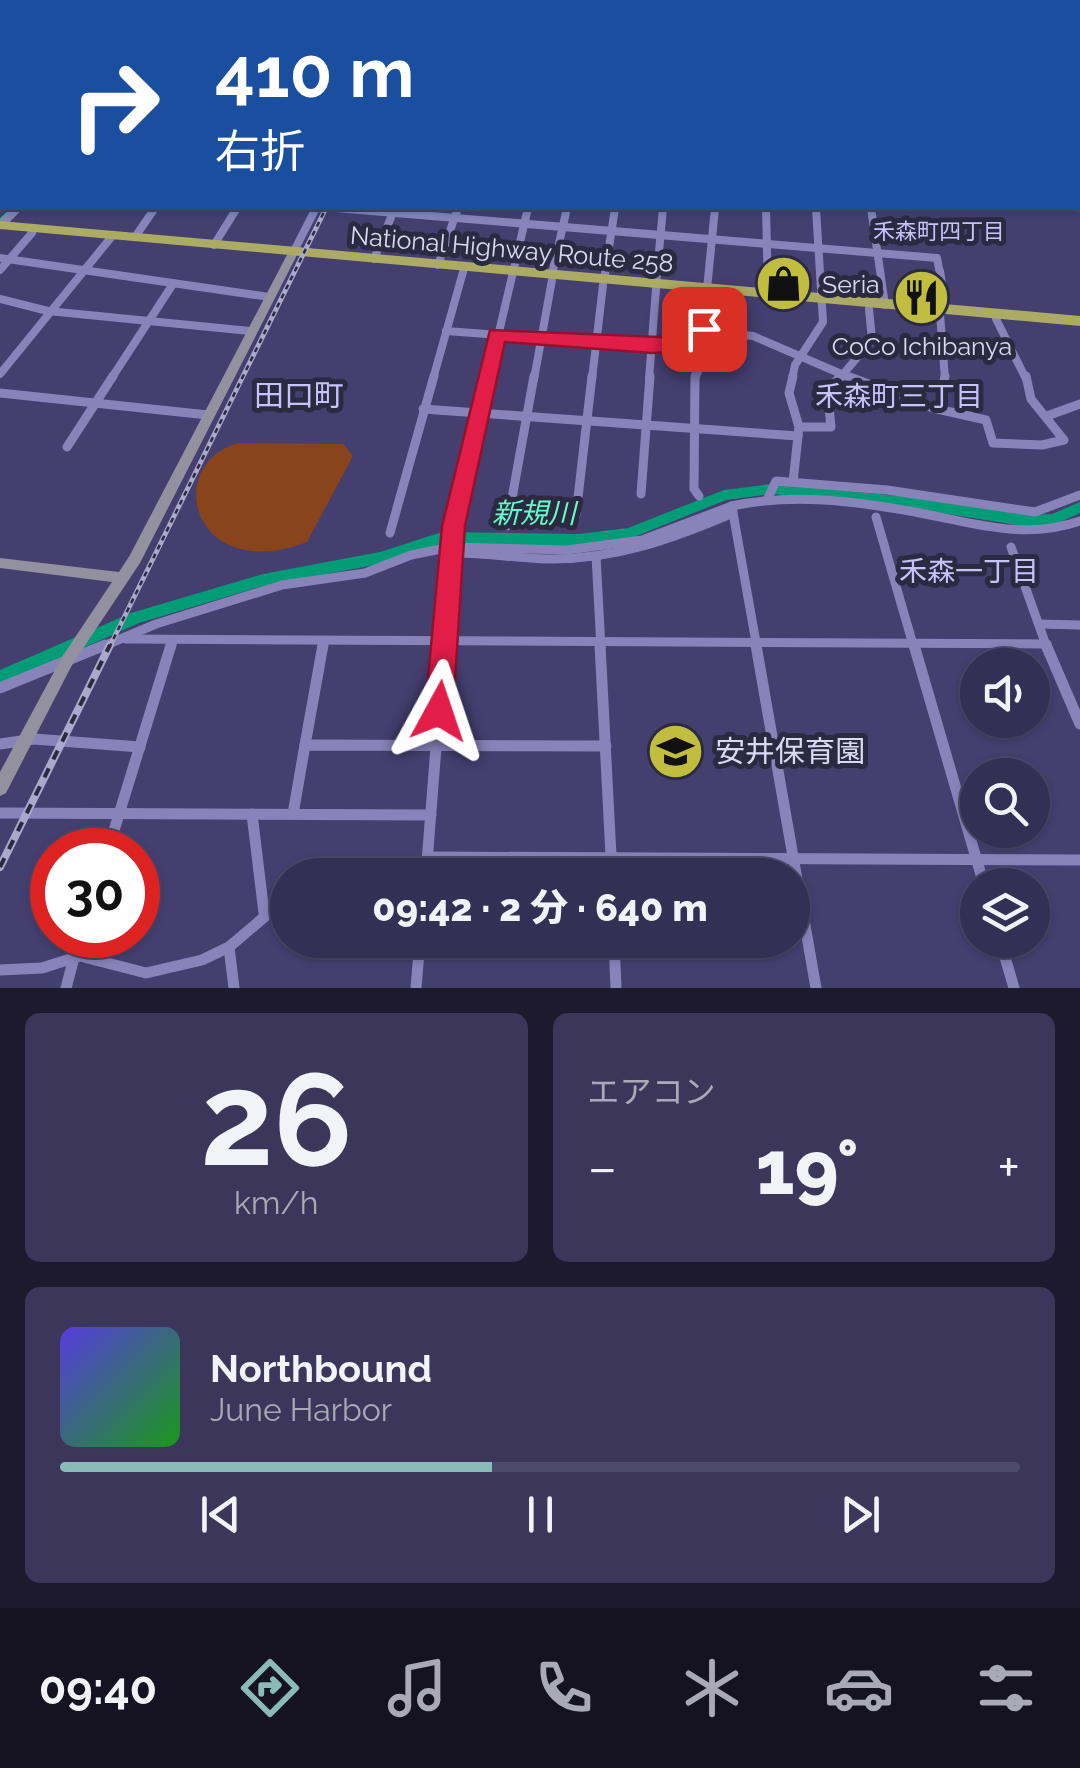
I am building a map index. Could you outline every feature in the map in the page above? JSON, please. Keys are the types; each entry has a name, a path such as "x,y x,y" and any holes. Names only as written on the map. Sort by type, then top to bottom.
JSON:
{"highway":[{"name":"National Highway Route 258","path":"0,227 32,233 135,237 292,254 374,258 510,274"},
{"name":"National Highway Route 258","path":"0,227 463,272 1080,324"},
{"name":"National Highway Route 258","path":"706,291 824,302"},
{"name":"National Highway Route 258","path":"943,312 1080,324"}],"street":[{"path":"135,237 155,210"},
{"path":"214,244 236,210"},
{"path":"0,788 71,656 123,578 315,210"},
{"path":"374,258 394,210 937,258 946,389 939,408"},
{"path":"438,264 457,210"},
{"path":"489,858 428,857 451,548 527,210"},
{"path":"508,526 566,210"},
{"path":"576,515 615,210"},
{"path":"641,494 664,210"},
{"path":"690,344 706,291 715,210"},
{"path":"766,210 768,294"},
{"path":"793,482 798,432 788,393 794,365 820,333 824,302 816,210"},
{"path":"423,409 695,432 798,432 831,427 827,388 845,375 854,357 866,352 872,340 877,306 877,253 870,210"},
{"path":"0,270 5,259 32,233"},
{"path":"0,374 111,238"},
{"path":"5,259 269,297"},
{"path":"390,532 463,272"},
{"path":"67,448 173,284"},
{"path":"0,299 48,311 250,332"},
{"path":"696,329 760,335 845,375 986,420 993,443 1042,444 1064,440 1032,399 1024,370 996,319"},
{"path":"446,331 596,342 690,344 706,353 695,376 694,489 699,496"},
{"path":"0,393 208,415"},
{"path":"1047,416 1080,404"},
{"path":"767,499 776,485 793,482 1035,512 1080,495"},
{"path":"0,688 156,624 282,585 365,573 412,555 451,548 597,547 642,540 767,499 902,509 1036,531 1067,527 1080,520"},
{"path":"451,548 562,560 596,556 664,542 733,509"},
{"path":"733,509 794,858"},
{"path":"876,517 979,868"},
{"path":"1011,547 1047,644 1074,692 1080,724"},
{"path":"596,556 611,858"},
{"path":"0,562 123,578"},
{"path":"1039,624 1080,625"},
{"path":"126,638 1047,644"},
{"path":"115,828 173,640"},
{"path":"293,814 324,641"},
{"path":"0,744 34,739 140,747"},
{"path":"306,745 606,746"},
{"path":"0,813 431,815"},
{"path":"252,814 264,913"},
{"path":"810,861 1080,860"},
{"path":"98,958 146,974 202,960 228,948 270,909"},
{"path":"228,948 234,988"},
{"path":"810,953 816,988"},
{"path":"0,970 42,968 72,958 66,988"},
{"path":"416,988 418,958"},
{"path":"615,958 616,988"},
{"path":"1005,958 1014,988"}],"shaded area":[{"path":"239,443 343,444 353,456 307,542 268,551 237,548 214,535 201,516 196,495 201,473 215,455"}],"waterway":[{"path":"0,220 11,210"},
{"name":"新規川","path":"0,678 136,618 263,580 380,558 442,538 579,540 629,533 724,495 771,489 899,501 1029,521 1054,519 1080,507"}],"railway":[{"path":"109,648 325,210"},
{"path":"0,867 110,645"}],"place":[{"name":"Seria","path":"783,284"},
{"name":"CoCo Ichibanya","path":"922,297"},
{"name":"安井保育園","path":"676,751"}],"district":[{"name":"禾森町四丁目","path":"939,231"},
{"name":"田口町","path":"299,395"},
{"name":"禾森町三丁目","path":"899,396"},
{"name":"禾森一丁目","path":"969,571"}],"route":[{"path":"439,711 454,526 497,334 652,346 690,344 696,329 704,329"}]}
